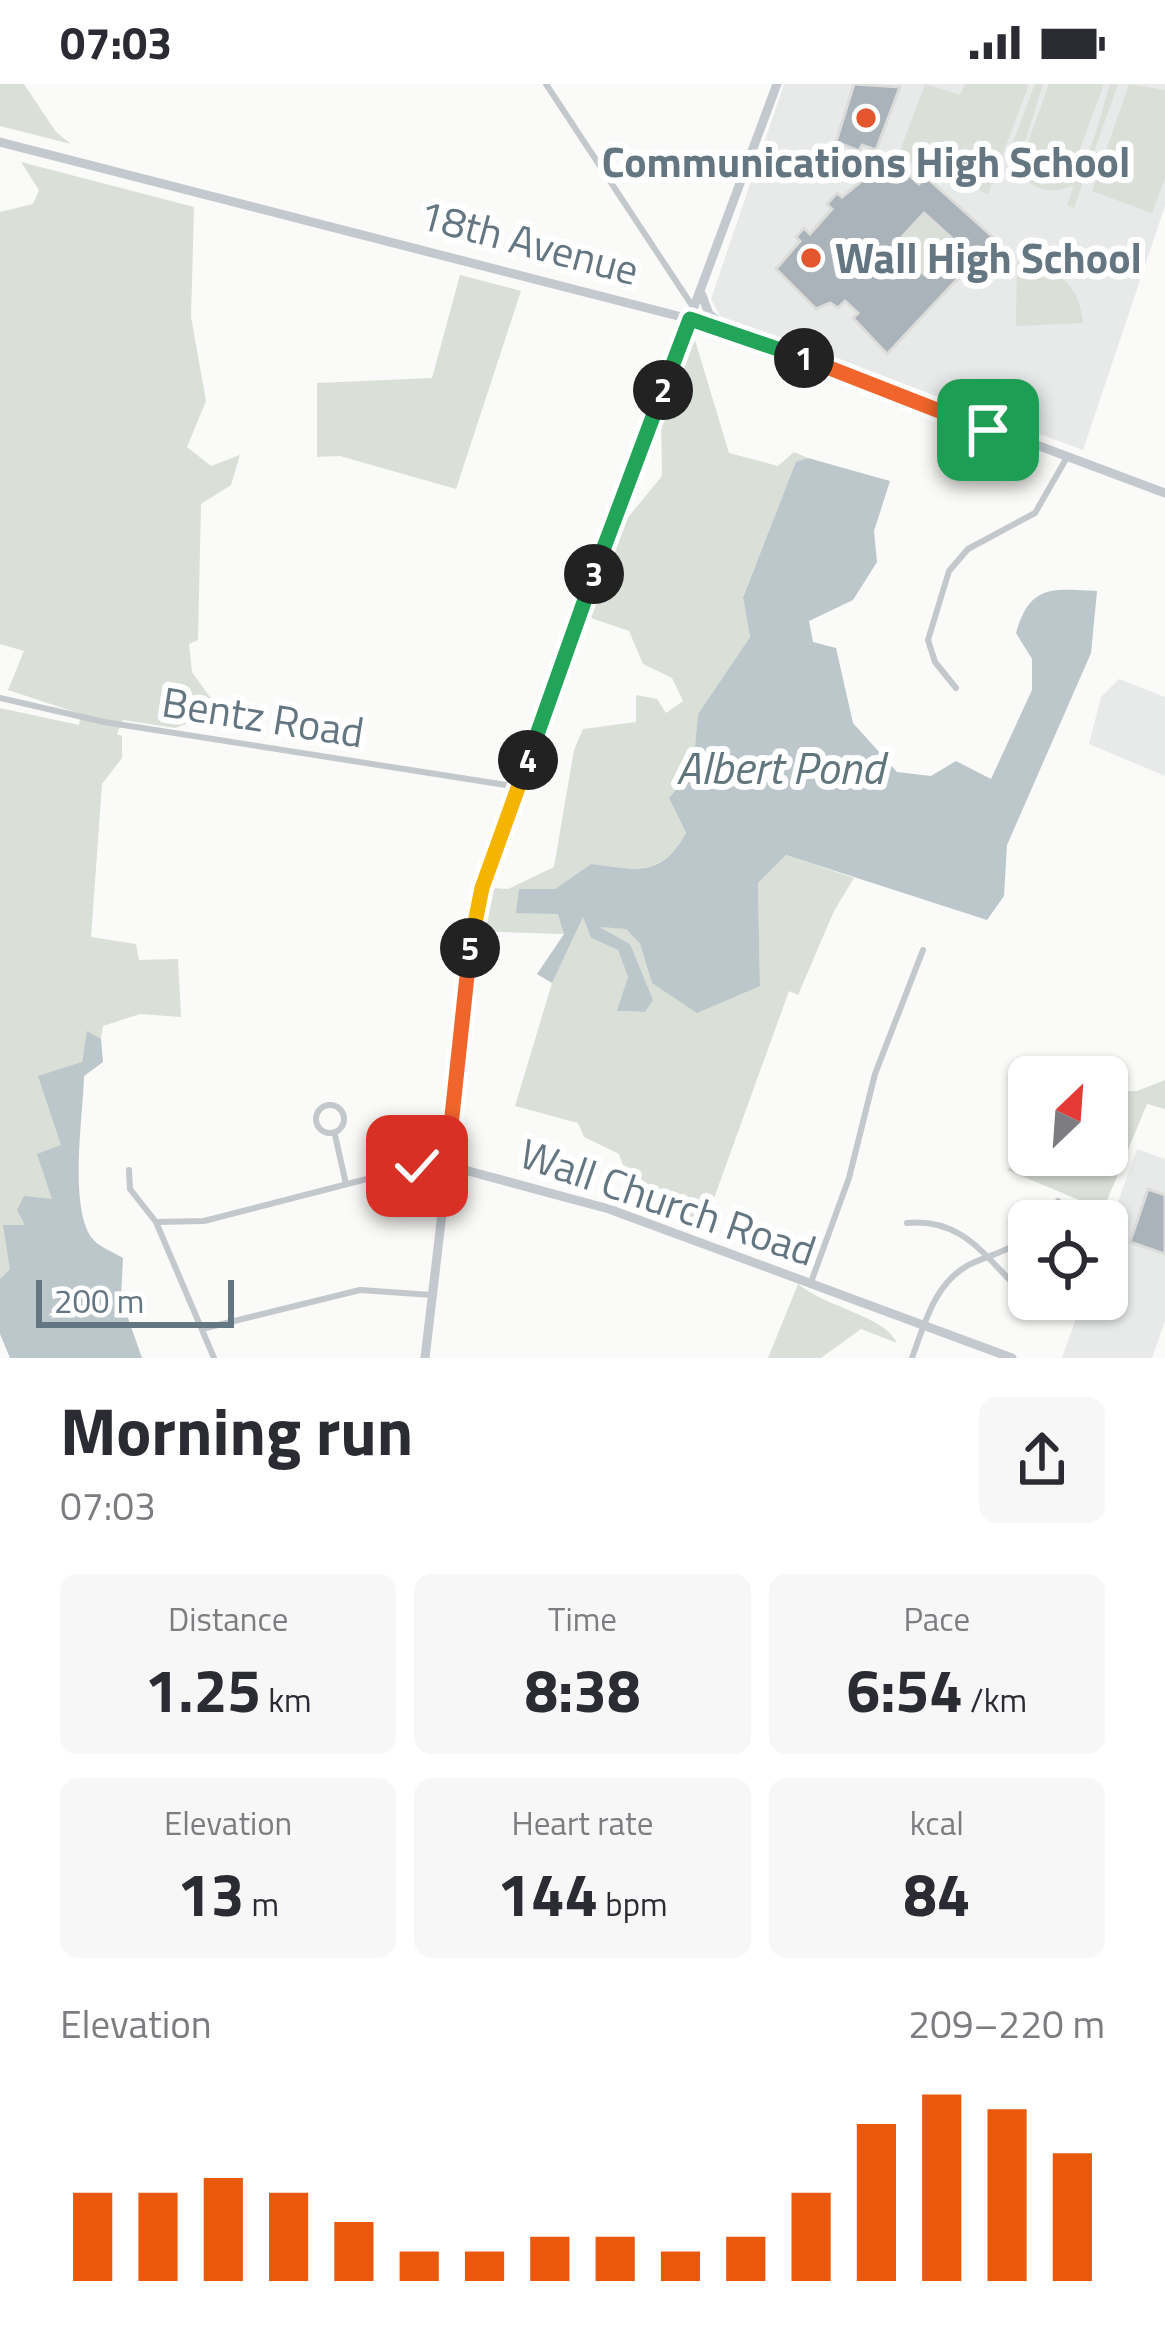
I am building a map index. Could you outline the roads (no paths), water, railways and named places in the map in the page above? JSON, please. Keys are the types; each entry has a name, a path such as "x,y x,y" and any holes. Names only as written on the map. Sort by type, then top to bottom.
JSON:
{"street":[{"path":"546,84 693,314"},
{"path":"425,1358 473,923 777,84"},
{"name":"18th Avenue","path":"0,142 693,314 1165,493"},
{"path":"702,292 714,320 748,337"},
{"path":"956,688 935,662 928,640 949,571 968,548 1035,514 1066,459"},
{"name":"Bentz Road","path":"0,698 104,722 519,787"},
{"path":"810,1285 849,1178 875,1074 923,950"},
{"path":"335,1134 316,1126 318,1112 336,1107 345,1111 335,1134 346,1184"},
{"name":"Wall Church Road","path":"156,1222 204,1220 425,1164 446,1165 609,1209 1012,1358"},
{"path":"129,1170 130,1189 156,1222 214,1358"},
{"path":"908,1223 960,1232 1008,1274"},
{"path":"912,1358 947,1282 966,1267 1008,1248"},
{"path":"202,1330 360,1290 432,1295"}],"water":[{"name":"Albert Pond","path":"808,458 890,481 874,531 877,562 853,600 809,621 813,642 836,648 853,723 897,772 931,776 956,761 991,779 1032,690 1032,659 1016,633 1036,598 1055,590 1097,591 1091,653 1007,845 1004,896 987,920 786,855 758,883 760,986 697,1013 652,983 640,944 626,929 599,927 630,944 653,1000 645,1012 617,1011 628,977 618,950 591,938 583,917 552,983 537,974 564,934 558,914 516,913 519,889 555,889 591,864 646,868 676,848 686,833 669,798 693,768 698,714 750,637 743,597 796,462"},
{"path":"87,1031 101,1039 103,1062 84,1076 80,1203 91,1237 123,1258 121,1298 142,1358 10,1358 0,1334 0,1279 10,1269 3,1225 25,1225 17,1210 24,1196 52,1199 37,1154 61,1145 38,1076 82,1062"}],"place":[{"name":"Communications High School","path":"866,118"},
{"name":"Wall High School","path":"811,258"}]}
